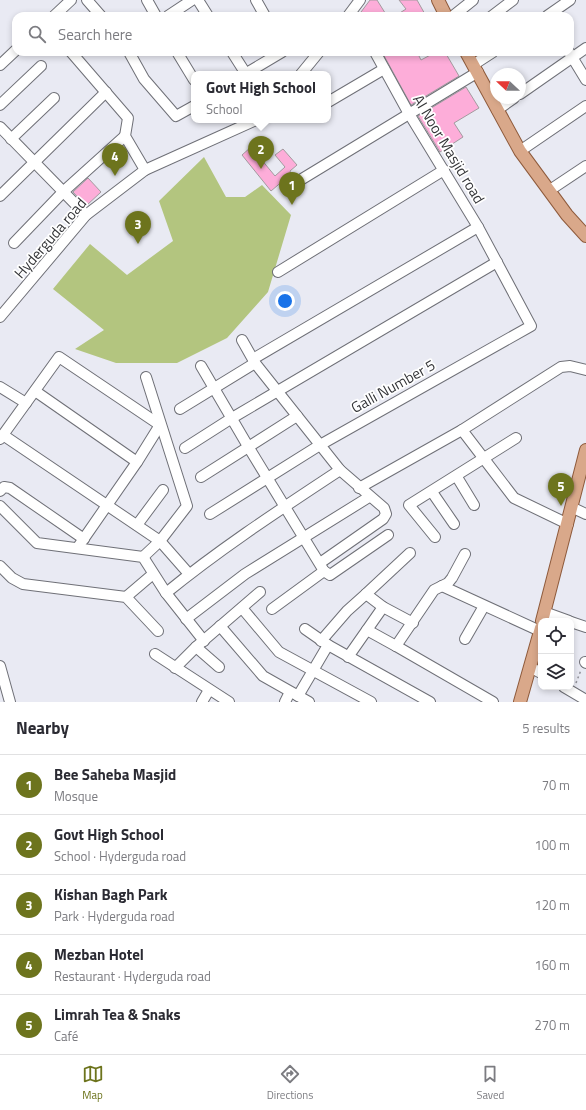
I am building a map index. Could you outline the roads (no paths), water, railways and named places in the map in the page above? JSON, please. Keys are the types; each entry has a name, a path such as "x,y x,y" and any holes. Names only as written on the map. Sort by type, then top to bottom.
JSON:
{"main road":[{"path":"438,0 444,12"},
{"path":"468,56 520,151 567,215 585,233"},
{"path":"543,618 586,450"},
{"path":"520,702 538,638"}],"street":[{"path":"58,12 71,0"},
{"path":"87,0 98,12"},
{"path":"147,0 154,12"},
{"path":"174,12 192,0"},
{"path":"198,0 206,12"},
{"path":"256,0 263,12"},
{"path":"458,12 472,0"},
{"path":"497,12 513,0"},
{"path":"553,12 570,0"},
{"path":"574,53 586,48"},
{"path":"0,65 12,54"},
{"path":"14,243 64,191 124,136 128,118 74,56"},
{"path":"131,56 144,79 176,116 191,108"},
{"path":"180,56 191,75"},
{"path":"234,56 243,71"},
{"path":"250,71 275,56"},
{"path":"303,71 316,56"},
{"name":"AI Noor Masjid road","path":"377,56 408,112 478,227 497,262"},
{"path":"302,179 476,68 489,56"},
{"path":"526,89 568,56"},
{"path":"572,56 586,80"},
{"path":"0,105 41,66"},
{"path":"331,100 384,69"},
{"path":"0,196 34,160 106,92"},
{"path":"11,139 54,98"},
{"path":"497,110 506,104"},
{"path":"520,151 586,106"},
{"name":"Hyderguda road","path":"0,318 86,215 145,170 249,123"},
{"path":"1,130 34,160 86,215"},
{"path":"124,136 145,170"},
{"path":"550,190 586,166"},
{"path":"278,272 444,170"},
{"path":"180,409 214,389 254,361 478,227"},
{"path":"185,448 277,391 497,262"},
{"name":"Galli Number 5","path":"210,514 320,445 531,326 497,262"},
{"path":"242,340 254,361 340,470 369,497 384,508 386,514 383,519 272,609"},
{"path":"160,425 59,357 1,437 108,505 160,541 189,574"},
{"path":"201,366 284,506 322,567 330,575 388,535"},
{"path":"359,488 462,430 562,367 570,366 586,370"},
{"path":"143,557 160,541 187,506 146,377"},
{"path":"0,387 26,403"},
{"path":"35,391 137,462"},
{"path":"201,477 249,448 297,416"},
{"path":"81,543 137,462 160,425"},
{"path":"462,430 514,498 568,524"},
{"path":"435,537 409,505 457,477 516,438"},
{"path":"166,593 189,574 284,506 340,470"},
{"path":"457,477 474,505"},
{"path":"0,492 4,487 10,488 81,543"},
{"path":"137,525 163,490"},
{"path":"432,492 454,524"},
{"path":"186,619 245,574 303,536 369,497"},
{"path":"0,506 36,543 81,543 143,557 166,593 186,619 200,644 219,667"},
{"path":"571,507 586,514"},
{"path":"285,702 294,694 313,669 324,643 347,611 410,553"},
{"path":"396,646 434,590 452,578 465,554"},
{"path":"0,566 12,578 23,584 126,597 158,631"},
{"path":"126,597 153,574"},
{"path":"442,586 484,606 538,622"},
{"path":"175,668 220,626 260,592"},
{"path":"366,594 383,607 413,623"},
{"path":"465,639 484,606"},
{"path":"348,657 383,607"},
{"path":"242,608 280,652 371,702"},
{"path":"574,622 586,625"},
{"path":"220,626 263,676 308,702"},
{"path":"305,629 324,643 430,702"},
{"path":"367,630 493,702"},
{"path":"155,654 229,702"},
{"path":"0,666 10,702"},
{"path":"530,667 538,671"},
{"path":"202,702 209,690"},
{"path":"570,690 586,700"}],"place":[{"name":"Govt High School","path":"261,169"},
{"name":"Mezban Hotel","path":"115,176"},
{"name":"Bee Saheba Masjid","path":"292,205"},
{"name":"Kishan Bagh Park","path":"138,244"},
{"name":"Limrah Tea & Snaks","path":"561,506"}]}
